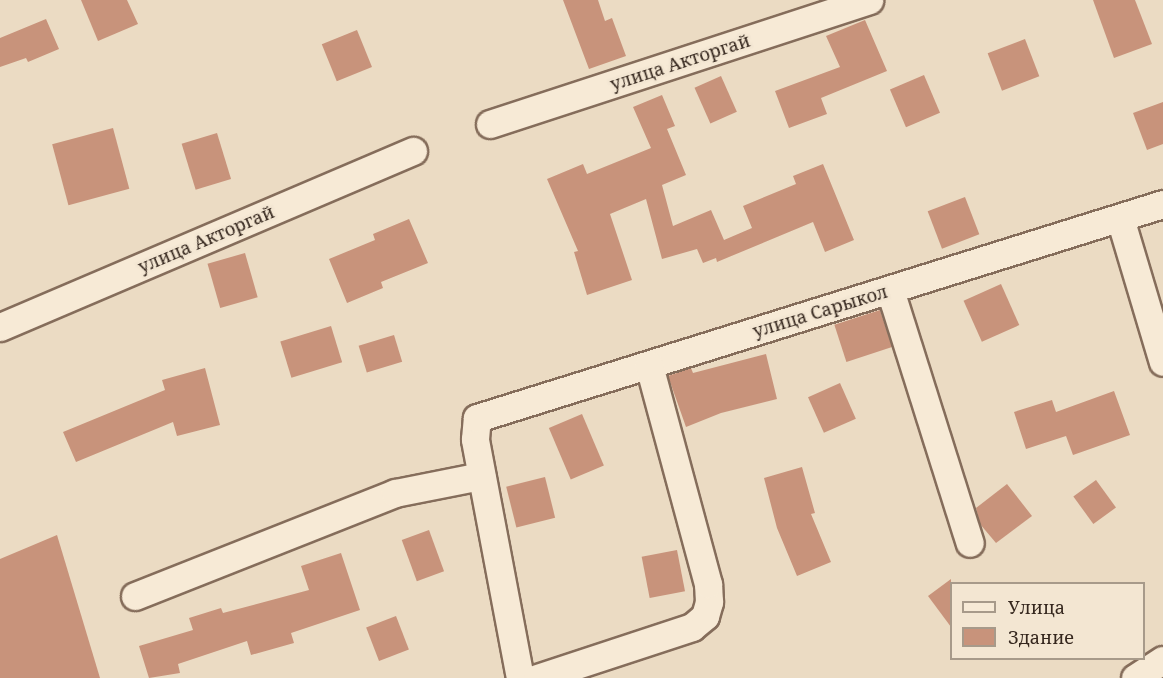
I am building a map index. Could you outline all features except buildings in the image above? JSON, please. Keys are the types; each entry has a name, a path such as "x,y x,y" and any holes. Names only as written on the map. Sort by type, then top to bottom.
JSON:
{"street":[{"name":"улица Акторгай","path":"490,124 869,0"},
{"name":"улица Акторгай","path":"0,327 413,151"},
{"name":"улица Сарыкол","path":"482,476 475,439 477,418 1163,204"},
{"path":"1120,218 1163,362"},
{"path":"890,290 970,543"},
{"path":"537,678 692,627 705,616 709,602 708,584 649,365"},
{"path":"135,596 395,493 482,476 520,678"},
{"path":"1135,678 1163,660"}]}
